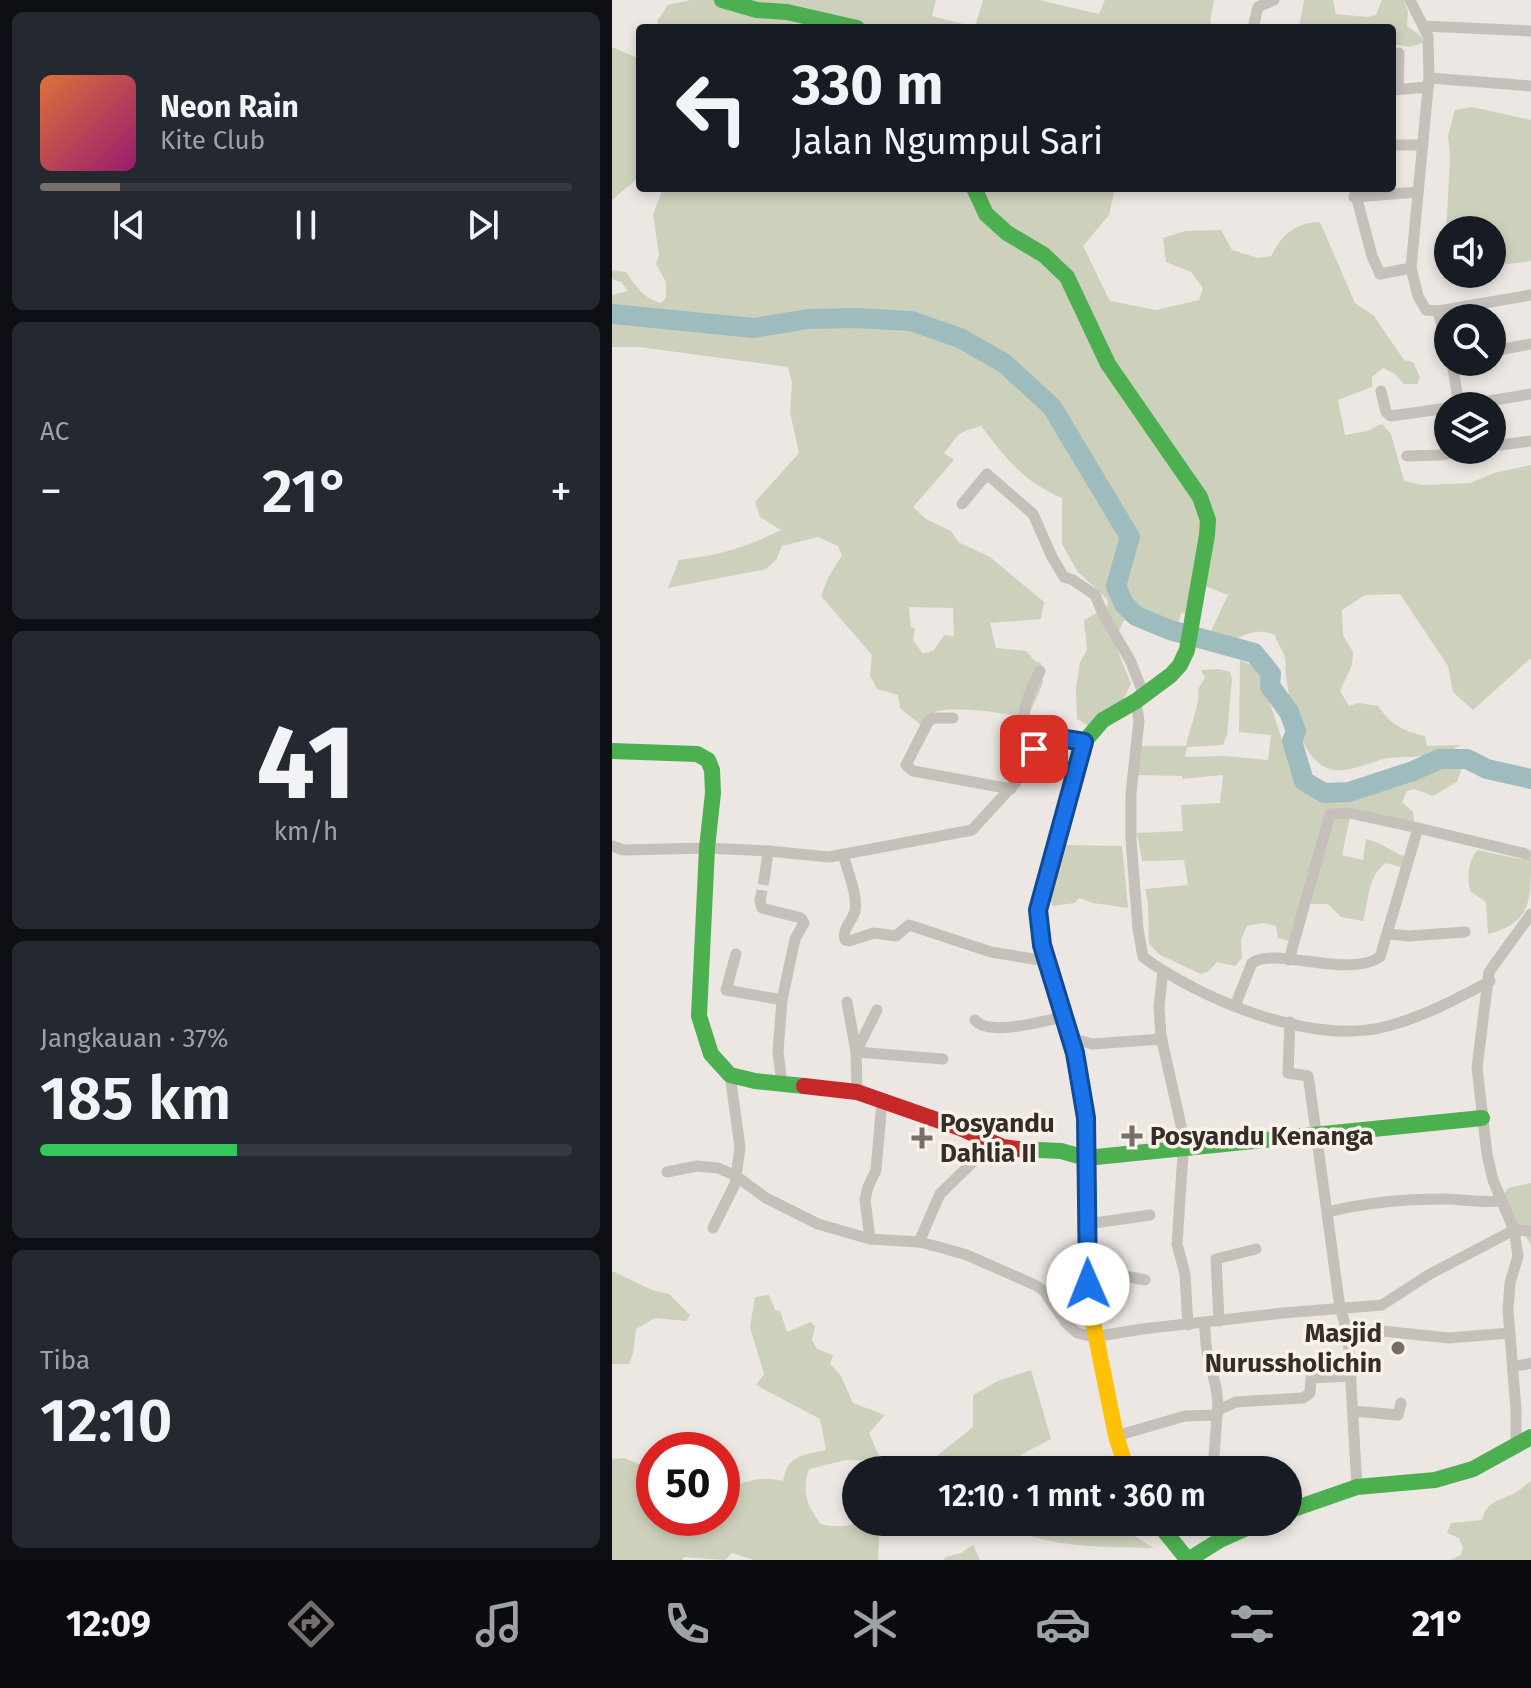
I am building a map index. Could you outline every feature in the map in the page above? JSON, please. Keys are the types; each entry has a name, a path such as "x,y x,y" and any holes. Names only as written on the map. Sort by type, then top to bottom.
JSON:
{"main road":[{"path":"722,0 757,10 787,12 840,24"},
{"path":"976,192 986,214 1007,233 1044,255 1067,277 1108,364 1200,497 1208,520 1187,650 1171,675 1103,720 1084,742 1040,897 1039,927 1046,961 1071,1041 1086,1118 1088,1284 1094,1337 1122,1456"},
{"path":"612,751 697,754 708,760 712,770 699,993 703,1036 711,1054 730,1075 740,1079 857,1092 960,1128 1001,1146 1035,1152 1061,1151 1086,1158 1482,1118"},
{"path":"1302,1506 1357,1487 1435,1480 1473,1469 1524,1440"},
{"path":"1168,1536 1188,1560 1229,1536"}],"street":[{"path":"1254,24 1261,4 1274,0"},
{"path":"1410,0 1424,26 1430,51 1411,268 1421,304 1426,310 1434,311"},
{"path":"1424,26 1531,31"},
{"path":"1396,81 1399,53"},
{"path":"1396,90 1428,82 1531,86"},
{"path":"1396,145 1423,145"},
{"path":"1411,268 1380,274 1354,192 1418,192"},
{"path":"1479,304 1531,295"},
{"path":"1506,348 1531,344"},
{"path":"1381,391 1386,412 1391,416 1434,410"},
{"path":"1506,398 1531,394"},
{"path":"1506,444 1531,441"},
{"path":"1407,456 1434,455"},
{"path":"962,504 987,474 1033,514 1064,577 1095,595 1130,660 1140,698 1131,793 1133,886 1142,956 1163,971 1272,1022 1349,1031 1382,1028 1411,1019 1490,981"},
{"path":"1029,756 1023,730 1024,703 1040,671"},
{"path":"953,718 933,718 928,722 906,765 913,771 1011,789"},
{"path":"612,846 623,850 707,848 768,851 812,857 972,830 1011,789 1040,742 1057,738 1084,742"},
{"path":"1289,960 1330,814 1349,813 1526,854"},
{"path":"1235,1006 1252,963 1266,957 1342,965 1368,963 1380,957 1418,828"},
{"path":"765,874 768,851"},
{"path":"843,854 855,902 855,913 844,930 845,940 874,933 896,936 904,926 909,925 991,952 1046,961"},
{"path":"760,901 762,908 801,918 804,923 795,939 782,1000 778,1052 782,1083"},
{"path":"1524,1440 1508,1310 1510,1283 1518,1256 1514,1230 1500,1201 1487,1154 1477,1068 1489,972 1531,914"},
{"path":"1388,934 1409,936 1465,932"},
{"path":"726,990 736,954"},
{"path":"1163,971 1159,1006 1162,1039 1181,1122 1183,1147 1177,1244 1185,1274 1188,1325"},
{"path":"699,993 726,990 782,1000"},
{"path":"847,1002 856,1052 857,1092"},
{"path":"856,1052 877,1010"},
{"path":"975,1020 986,1027 1025,1025 1063,1017"},
{"path":"1290,1022 1288,1073 1308,1078 1340,1308 1348,1333 1357,1487"},
{"path":"1071,1041 1092,1044 1162,1039"},
{"path":"856,1052 943,1059"},
{"path":"713,1228 735,1184 740,1147 730,1075"},
{"path":"870,1239 865,1200 876,1170 882,1101"},
{"path":"919,1242 940,1194 979,1156 1001,1146"},
{"path":"667,1172 697,1166 718,1168 736,1176 766,1198 818,1224 870,1239 919,1242 967,1255 1035,1285 1044,1291 1066,1323 1077,1333 1094,1337 1142,1329 1382,1305 1430,1274 1514,1230 1531,1231"},
{"path":"1328,1212 1348,1207 1442,1199 1500,1201"},
{"path":"1087,1224 1150,1215"},
{"path":"1219,1321 1216,1258 1256,1249"},
{"path":"1088,1284 1130,1277 1145,1280"},
{"path":"1204,1323 1217,1412 1214,1456"},
{"path":"1348,1333 1373,1330 1449,1338 1509,1333"},
{"path":"1513,1367 1531,1363"},
{"path":"1116,1436 1185,1416 1217,1412 1236,1402 1303,1398 1310,1393 1311,1378 1351,1376"},
{"path":"1354,1411 1398,1415 1401,1403"},
{"path":"1219,1536 1220,1540"}],"green space":[{"path":"691,0 936,0 932,16 963,24 658,24 668,5"},
{"path":"983,0 1039,0 1099,14 1105,0 1214,0 1211,24 976,24"},
{"path":"1304,0 1333,0 1336,14 1368,17 1376,15 1382,0 1404,0 1408,12 1407,26 1421,36 1423,43 1410,47 1396,45 1396,24 1300,24"},
{"path":"612,47 636,57 636,179 612,200"},
{"path":"1472,107 1531,120 1531,261 1506,264 1506,216 1447,216 1448,135 1455,110"},
{"path":"662,192 1114,192 1109,215 1083,246 1110,301 1156,310 1199,300 1203,288 1191,272 1166,262 1163,238 1185,231 1221,230 1232,250 1258,258 1271,256 1285,236 1296,227 1320,222 1355,303 1374,316 1404,360 1413,362 1420,377 1417,384 1404,384 1395,374 1383,368 1372,377 1372,387 1338,400 1345,435 1367,431 1382,424 1391,434 1404,481 1422,485 1470,483 1494,473 1531,465 1531,658 1473,710 1453,692 1448,666 1400,594 1365,595 1342,610 1343,635 1353,652 1352,665 1340,691 1349,706 1359,703 1378,706 1398,726 1425,736 1427,746 1460,745 1435,755 1389,758 1334,770 1322,766 1313,757 1299,732 1290,702 1285,658 1275,635 1257,632 1229,642 1210,633 1228,595 1205,586 1192,614 1181,613 1173,640 1124,620 1114,641 1131,684 1113,720 1089,726 1077,719 1076,689 1080,662 1087,650 1084,620 1107,607 1108,600 1078,572 1062,544 1062,498 1026,476 981,426 966,430 956,438 944,453 954,460 913,507 926,519 951,531 958,542 990,557 1044,602 1041,619 990,623 996,648 1026,651 1041,663 1043,683 1028,717 977,710 937,711 929,715 922,726 900,708 898,695 877,689 870,676 872,655 821,596 842,555 838,546 818,537 782,546 776,560 766,569 668,588 679,560 732,550 781,530 760,517 755,502 799,453 790,412 792,382 788,367 639,347 612,347 612,295 628,291 621,282 612,279 612,270 626,272 640,291 661,303 666,298 666,282 656,264 659,255 653,215","holes":["909,607 953,608 954,636 944,635 934,650 923,654 913,640 915,629 911,627"]},
{"path":"1240,660 1258,668 1286,751 1305,790 1345,802 1436,769 1462,768 1457,782 1433,796 1414,789 1407,791 1402,802 1413,812 1414,822 1350,817 1342,855 1363,860 1366,839 1404,856 1401,867 1386,863 1375,875 1363,921 1341,917 1328,904 1299,904 1297,927 1289,941 1278,938 1276,926 1263,923 1247,926 1241,940 1242,958 1235,966 1217,962 1201,974 1160,955 1149,944 1145,889 1188,885 1184,860 1142,861 1137,833 1183,831 1181,805 1220,803 1223,775 1182,779 1182,776 1137,775 1140,746 1186,746 1198,689 1205,678 1201,670 1219,669 1230,672 1232,679 1227,735 1223,745 1187,747 1185,757 1268,760 1271,735 1239,732"},
{"path":"1061,845 1122,846 1128,908 1079,898 1075,903 1053,906 1048,896"},
{"path":"1477,850 1519,859 1531,858 1529,898 1521,917 1513,924 1488,934 1486,902 1470,891 1469,885 1470,865"},
{"path":"1531,1183 1531,1245 1513,1217 1504,1194 1508,1188"},
{"path":"612,1271 652,1290 669,1294 690,1315 686,1321 655,1318 636,1329 629,1364 612,1364"},
{"path":"769,1295 775,1310 780,1311 787,1332 811,1322 815,1326 812,1340 817,1349 833,1355 830,1364 840,1374 853,1403 885,1415 869,1433 879,1456 842,1456 842,1461 809,1469 806,1485 809,1505 821,1524 842,1526 842,1536 879,1536 878,1560 754,1560 732,1553 725,1560 684,1557 682,1560 612,1560 612,1459 624,1458 636,1463 636,1536 740,1536 740,1485 760,1479 783,1481 792,1461 826,1450 820,1419 756,1385 764,1374 750,1327 755,1297"},
{"path":"1031,1370 1051,1439 1019,1456 937,1456 973,1427 973,1395 998,1381"},
{"path":"1531,1481 1531,1560 1450,1560 1461,1555 1463,1548 1459,1538 1447,1533 1451,1523 1482,1520 1490,1505"},
{"path":"1032,1536 1134,1536 1154,1548 1076,1545"},
{"path":"973,1545 980,1560 944,1560 945,1557 961,1553"}],"waterway":[{"path":"612,314 754,328 808,319 911,321 960,338 1004,363 1052,407 1130,537 1116,586 1124,604 1136,616 1170,630 1254,653 1271,674 1270,686 1289,712 1296,731 1292,741 1304,781 1324,793 1349,792 1440,759 1467,759 1487,769 1531,779"}],"tunnel":[{"path":"760,901 765,874"}],"traffic: fast":[{"path":"722,0 757,10 787,12 840,24"},
{"path":"976,192 986,214 1007,233 1044,255 1067,277 1108,364 1200,497 1208,520 1187,650 1171,675 1103,720 1084,742 1040,897 1039,918 1045,960 1077,1064"},
{"path":"612,751 697,754 708,760 712,770 713,793 707,848 699,1016 711,1054 730,1075 804,1086"},
{"path":"1018,1149 1061,1151 1086,1158 1482,1118"},
{"path":"1302,1506 1357,1487 1435,1480 1473,1469 1531,1437"},
{"path":"1168,1536 1188,1560"},
{"path":"1188,1560 1229,1536"}],"traffic: slow":[{"path":"1077,1064 1086,1118 1090,1307 1122,1456"}],"traffic: jam":[{"path":"804,1086 857,1092 960,1128 1003,1147 1018,1149"}],"place":[{"name":"Posyandu Kenanga","path":"1132,1136"},
{"name":"Posyandu Dahlia II","path":"922,1138"},
{"name":"Masjid Nurussholichin","path":"1398,1348"}],"route":[{"path":"1034,749 1046,739 1084,742 1038,910 1042,945 1075,1053 1086,1118 1088,1284"}]}
